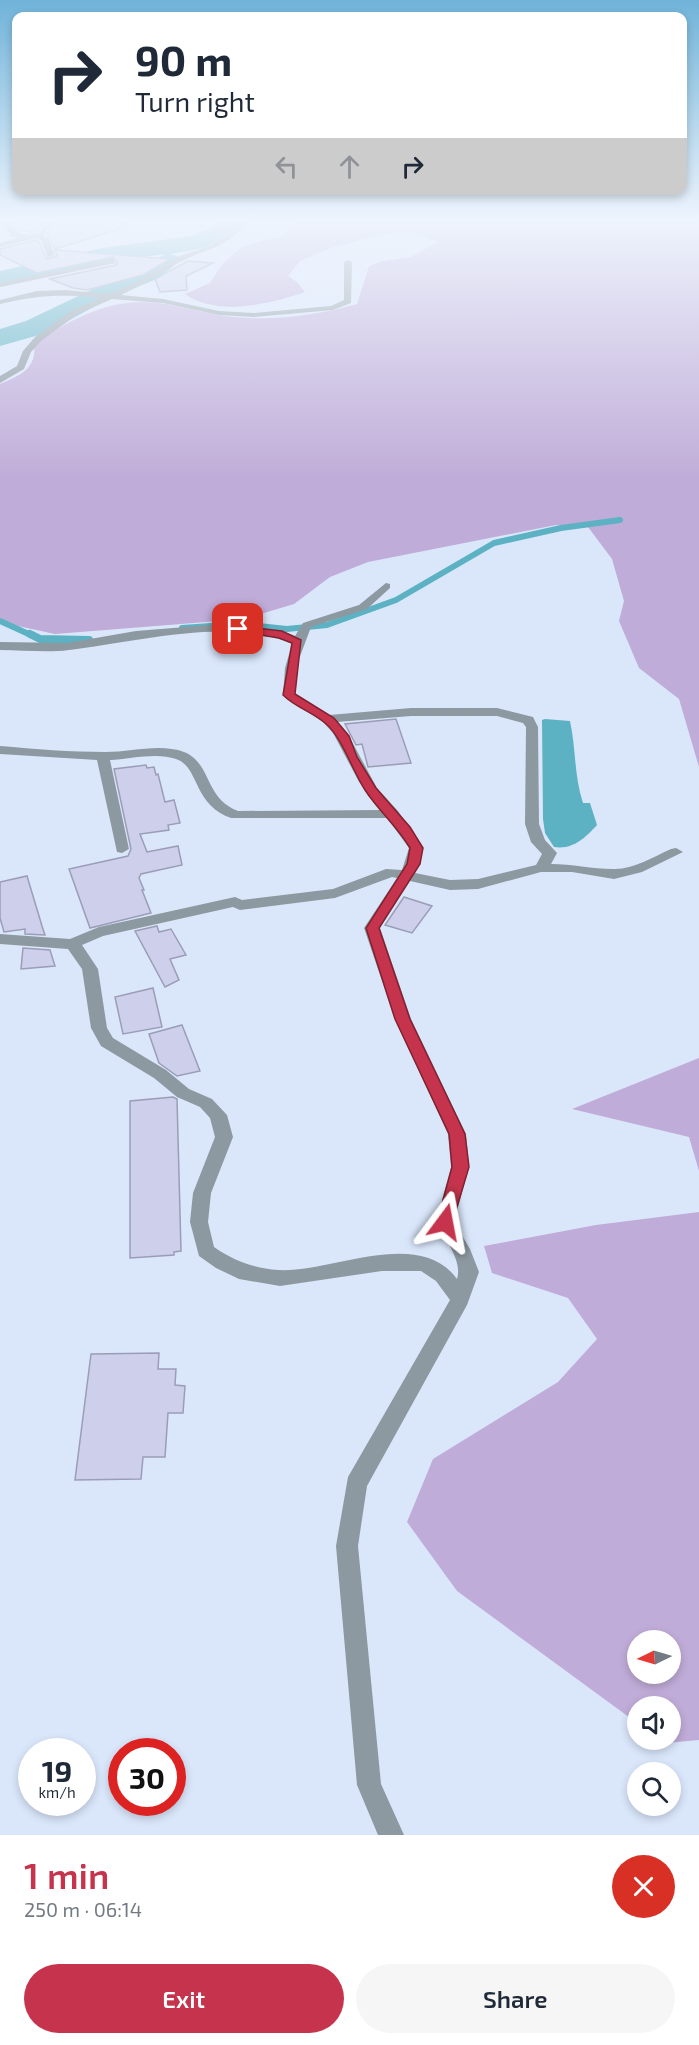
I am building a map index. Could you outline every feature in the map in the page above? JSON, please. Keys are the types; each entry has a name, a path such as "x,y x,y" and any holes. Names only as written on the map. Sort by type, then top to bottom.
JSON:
{"street":[{"path":"0,380 21,367 27,351 38,339 83,308"},
{"path":"194,308 219,313 254,315 334,308"},
{"path":"386,586 363,607 307,625 297,642 289,695 326,719 345,739 351,757 371,790 393,814 416,848 413,864 408,874 372,928 373,936 386,963 403,1019 457,1134 460,1167 445,1222 461,1249 469,1272 460,1299 356,1485 347,1546 369,1785 391,1835"},
{"path":"0,646 85,645 135,635 223,628 282,635 297,642"},
{"path":"326,719 411,712 497,712 528,720 532,727 532,824 538,842 550,853 541,868"},
{"path":"0,750 103,756 177,755 191,761 213,804 222,812 236,815 393,814"},
{"path":"103,756 122,849"},
{"path":"0,939 72,944 99,932 235,902 240,905 319,896 362,885 392,872 450,885 478,884 541,868 572,868 614,874 637,868 675,852"},
{"path":"72,944 90,969 99,1028 107,1042 159,1074 183,1093 206,1103 218,1115 224,1137 202,1193 199,1221 207,1251 223,1263 246,1272 280,1278 382,1263 424,1263 443,1275 460,1299"}],"shaded area":[{"path":"104,308 183,308 217,315 249,318 297,316 342,308 699,308 699,767 679,699 639,668 619,621 624,601 612,559 588,527 556,525 368,562 330,577 294,604 244,619 55,634 4,623 0,619 0,384 30,366 33,360 34,345 64,325"},
{"path":"699,1058 699,1171 689,1137 572,1109"},
{"path":"699,1212 699,1740 681,1742 681,1696 627,1696 627,1716 457,1591 407,1522 433,1459 558,1382 597,1339 568,1298 492,1273 484,1246 596,1225"}],"water":[{"path":"542,720 570,721 580,793 583,803 590,803 597,825 583,838 567,847 554,847 545,833"}],"building":[{"path":"396,719 411,763 368,767 362,744 356,745 345,724"},
{"path":"146,765 147,768 154,767 156,775 158,774 165,802 174,800 180,823 168,825 169,830 140,834 147,852 178,846 182,865 141,874 139,878 144,890 142,890 151,913 90,928 69,869 128,856 131,849 114,769"},
{"path":"27,876 45,935 25,934 25,929 4,932 0,918 0,882"},
{"path":"404,897 432,906 412,933 385,925"},
{"path":"157,926 159,932 171,929 186,955 170,959 179,980 165,987 135,931"},
{"path":"23,948 50,950 55,966 21,969"},
{"path":"153,988 162,1027 123,1034 115,997"},
{"path":"182,1025 200,1071 177,1076 159,1063 149,1034"},
{"path":"173,1097 177,1099 181,1251 174,1252 174,1255 130,1258 130,1101"},
{"path":"159,1353 158,1369 176,1369 175,1385 185,1386 183,1413 168,1413 165,1457 143,1457 141,1479 75,1480 91,1354"}],"waterway":[{"path":"0,338 36,327 73,308"},
{"path":"182,628 239,624 287,629 327,625 396,600 494,543 561,528 620,520"},
{"path":"0,621 33,636"},
{"path":"30,634 40,639 89,640"}],"route":[{"path":"238,629 282,635 297,642 288,687 289,695 302,706 330,721 345,739 351,757 371,790 406,830 416,848 413,864 372,928 373,936 386,963 403,1019 457,1134 460,1167 445,1222"}]}
